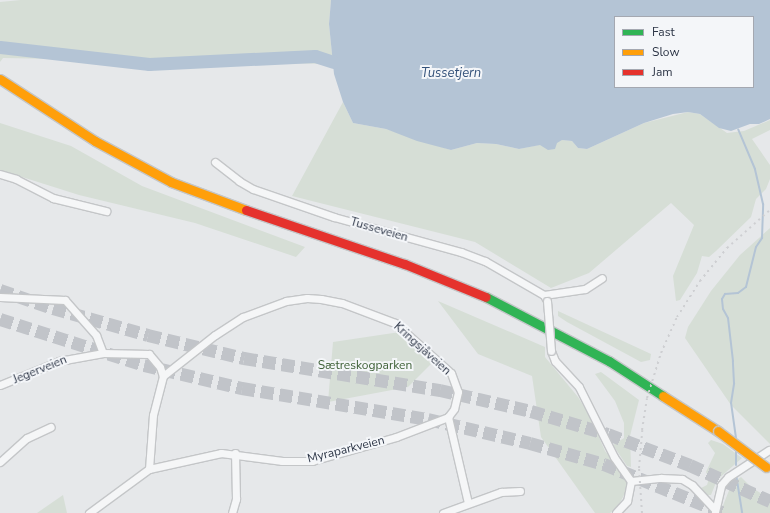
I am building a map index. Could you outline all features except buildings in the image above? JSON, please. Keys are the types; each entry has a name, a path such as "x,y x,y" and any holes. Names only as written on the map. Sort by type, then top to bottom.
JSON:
{"main road":[{"path":"0,79 95,140 171,182 221,202 405,264 505,305 609,361 718,431 768,468"}],"street":[{"name":"Tusseveien","path":"215,162 239,181 253,189 334,217 461,252 485,261 545,298"},
{"path":"0,174 16,179 53,198 106,211"},
{"path":"602,278 585,288 545,298 550,351 555,360 579,387 614,457 630,481 627,500 616,513"},
{"path":"0,297 65,300 96,336 103,353"},
{"name":"Kringsjåveien","path":"163,376 215,335 243,317 286,301 321,298 342,303 395,323 434,356 452,373 457,384 457,400 448,417"},
{"name":"Jegerveien","path":"0,385 60,360 103,353 149,354 160,367 163,376"},
{"path":"149,469 153,415 163,376"},
{"path":"448,417 468,504"},
{"name":"Myraparkveien","path":"89,513 149,469 201,456 235,453 282,461 312,460 396,437 448,417"},
{"path":"0,462 27,438 51,427"},
{"path":"715,511 721,485 728,477 769,450"},
{"path":"232,513 236,499 235,453"},
{"path":"630,481 661,478 682,479 692,485 715,511"},
{"path":"443,513 501,492 520,491"}],"green space":[{"path":"21,0 331,0 329,24 333,64 3,58 0,62 0,2"},
{"path":"343,102 353,123 386,129 451,150 477,143 496,144 519,149 562,140 572,141 578,148 587,149 644,123 688,112 700,114 727,133 744,131 770,120 770,130 752,139 770,165 770,179 766,189 756,199 751,217 709,257 702,256 697,273 680,300 676,301 673,276 694,225 671,203 589,273 551,288 475,242 292,196"},
{"path":"0,123 71,146 142,186 305,247 296,257 195,223 79,195 0,170"},
{"path":"770,228 770,444 731,405 685,338 688,327 711,291 740,255"},
{"path":"438,301 545,347 545,357 578,397 590,416 605,451 625,476 629,486 617,508 610,513 595,513 541,437 532,376 478,354"},
{"path":"558,311 651,354 650,360 641,362 567,322 558,316"},
{"name":"Sætreskogparken","path":"400,332 428,357 431,364 408,387 328,402 333,342"},
{"path":"601,372 639,400 630,436 631,467 627,466 613,445 624,438 624,423 615,401 595,374"},
{"path":"711,440 723,444 742,458 717,480 711,495 705,495 701,488 707,485 709,478 706,472 715,453 708,443"},
{"path":"741,477 751,487 770,499 770,513 720,513 732,483"},
{"path":"63,495 67,513 37,513"}],"water":[{"name":"Tussetjern","path":"331,0 770,0 770,119 759,124 750,124 731,131 719,128 700,114 688,112 673,114 644,123 587,149 578,148 572,141 562,140 557,143 555,149 548,150 540,145 519,149 496,144 477,143 451,150 417,141 386,129 353,123 343,102 334,74 329,24"}],"waterway":[{"path":"0,47 149,64 315,56 333,62"},
{"path":"736,438 731,403 734,383 733,361 728,318 723,309 722,299 725,294 738,293 746,287 756,247 762,238 763,204 755,169 738,129"},
{"path":"736,450 736,465"},
{"path":"736,474 742,513"}],"tunnel":[{"path":"0,290 53,308 148,335 244,358 440,390 531,411 608,434 690,465 770,501"},
{"path":"0,319 144,365 242,388 428,419 530,443 604,464 724,513"}],"railway":[{"path":"642,513 639,468 642,430 647,398 661,353 677,317 700,281 727,248 770,210"}],"traffic: fast":[{"path":"486,297 609,361 663,396"}],"traffic: slow":[{"path":"0,79 95,141 171,182 246,210"},
{"path":"663,396 718,431"},
{"path":"718,431 766,467"}],"traffic: jam":[{"path":"246,210 405,264 486,297"}]}
